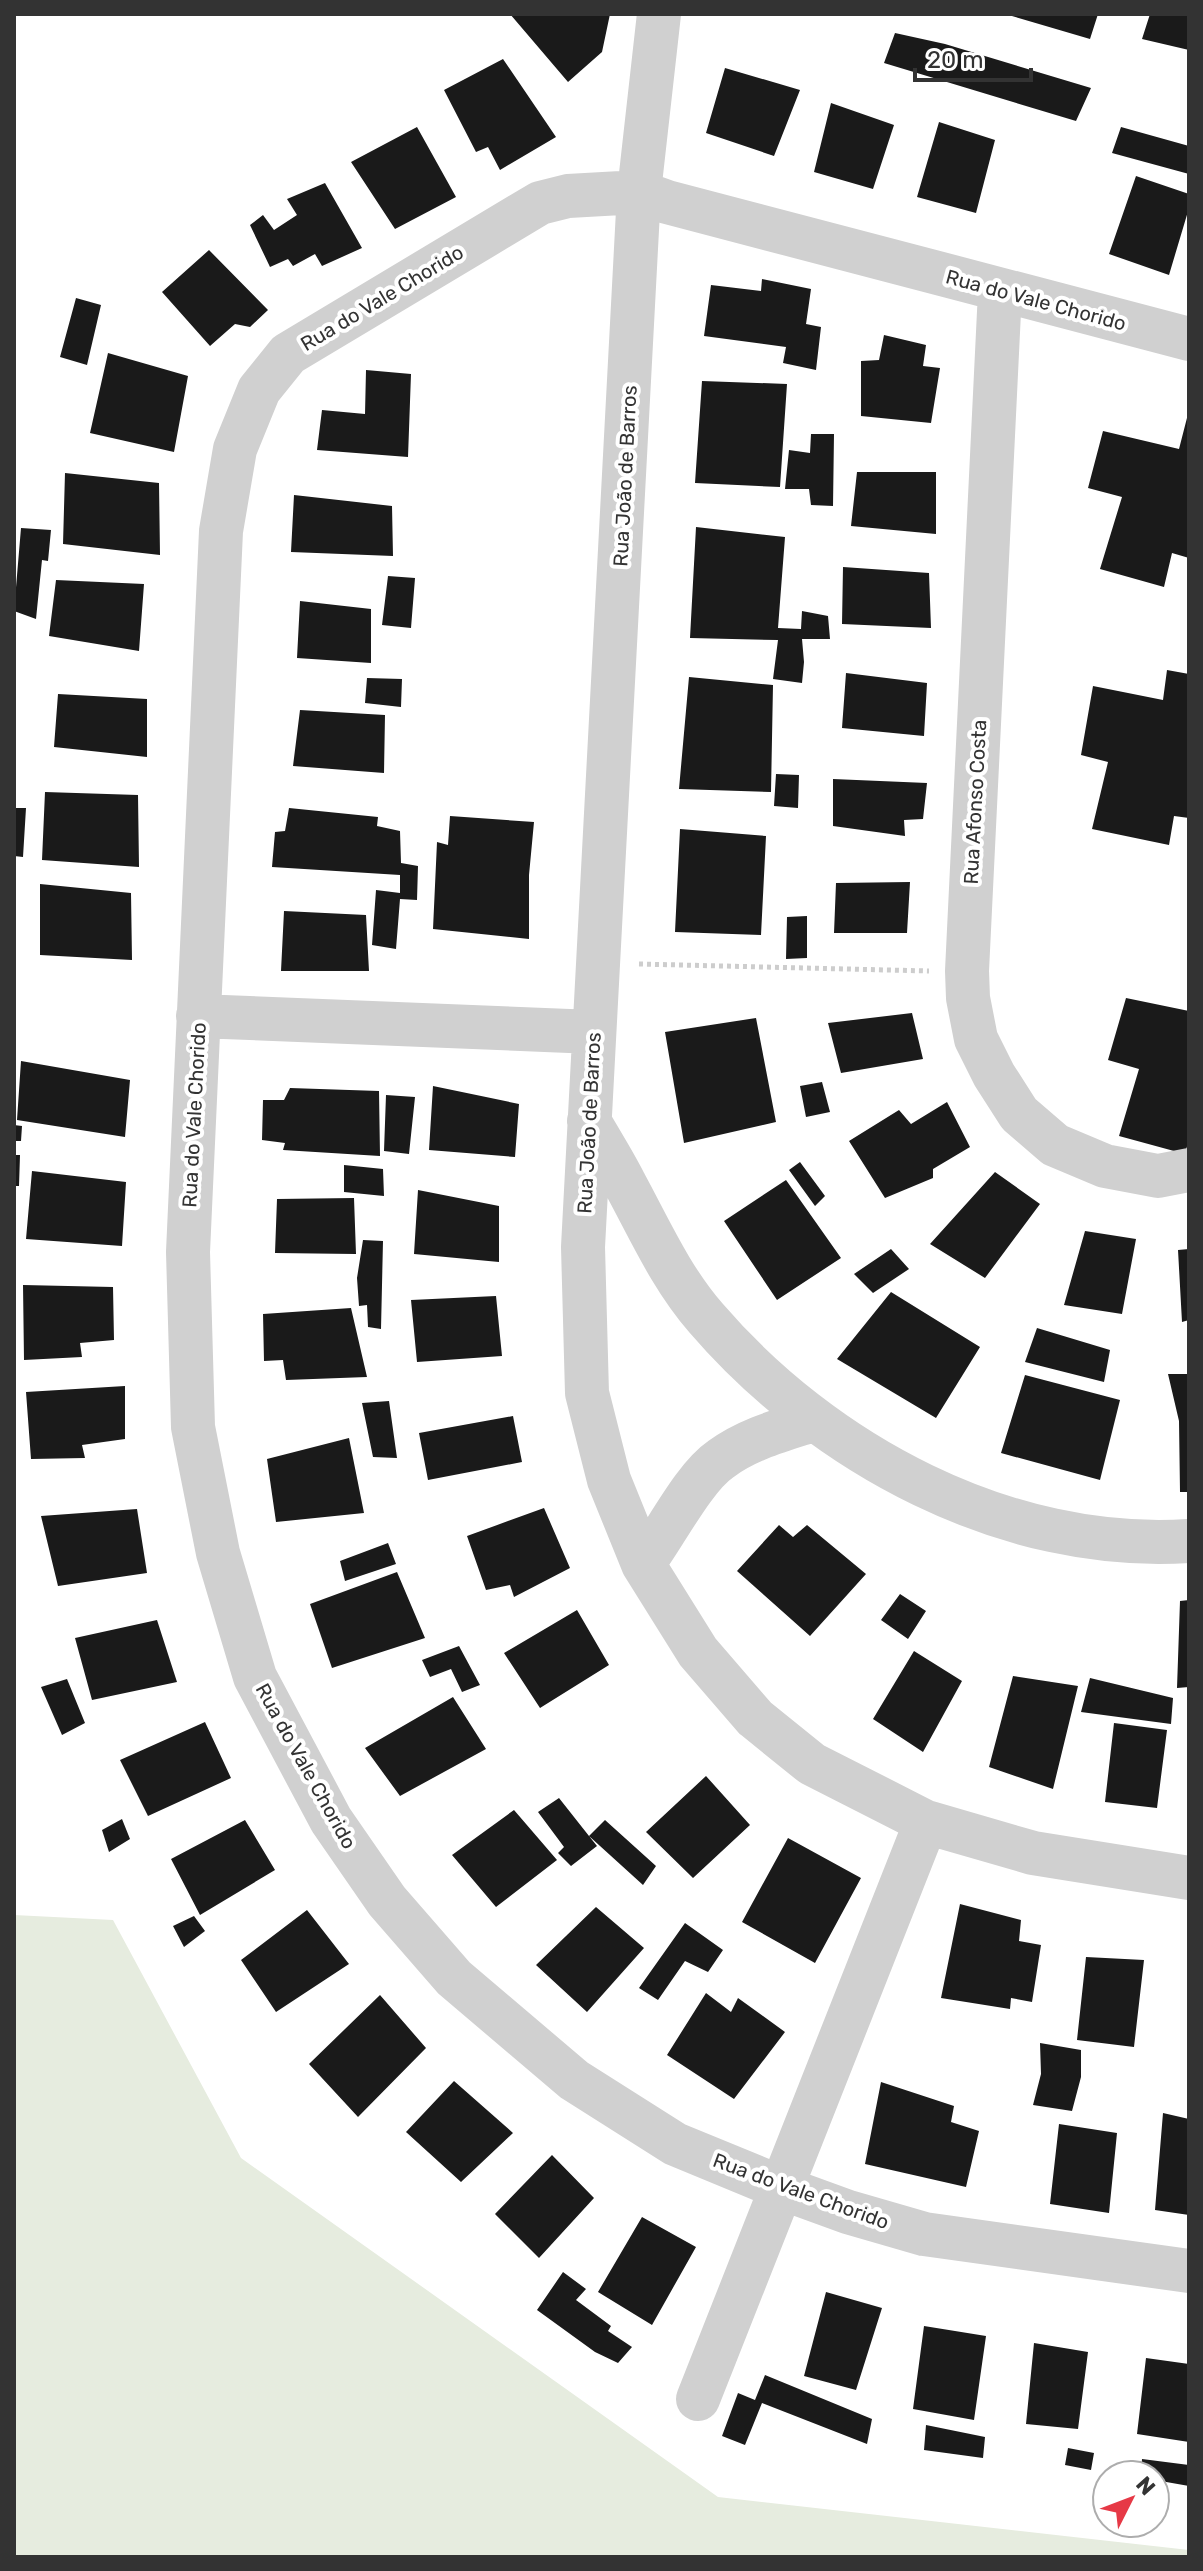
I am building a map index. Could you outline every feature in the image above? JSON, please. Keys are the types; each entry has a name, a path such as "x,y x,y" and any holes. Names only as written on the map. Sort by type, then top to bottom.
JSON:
{"street":[{"name":"Rua João de Barros","path":"659,14 639,192 583,1247 587,1393 609,1480 643,1564 698,1652 755,1718 812,1764 926,1822 1033,1853 1189,1878"},
{"name":"Rua do Vale Chorido","path":"1189,339 667,202 639,192 568,196 540,203 288,354 259,390 235,449 221,531 188,1252 193,1427 218,1553 255,1677 331,1820 387,1901 454,1978 574,2080 675,2144 782,2188 848,2212 924,2234 1189,2271"},
{"name":"Rua Afonso Costa","path":"1000,291 967,971 968,998 976,1039 1019,1114 1055,1145 1105,1166 1158,1176 1189,1170"},
{"path":"198,1016 594,1032"},
{"path":"589,1121 663,1258 704,1317 753,1368 813,1420 913,1480 988,1513 1070,1535 1162,1543 1189,1541"},
{"path":"643,1564 693,1490 719,1460 758,1438 813,1420"},
{"path":"698,2399 926,1822"}],"path":[{"path":"598,964 967,971"}],"shaded area":[{"path":"14,1915 113,1920 241,2158 718,2497 1189,2550 1189,2557 14,2557"}],"building":[{"path":"510,14 610,14 602,52 568,82"},
{"path":"1005,14 1098,14 1090,39"},
{"path":"1150,14 1189,14 1189,50 1142,39"},
{"path":"895,33 945,44 1091,88 1076,121 884,63"},
{"path":"503,59 556,137 500,170 488,147 476,152 444,90"},
{"path":"725,68 800,90 774,156 706,133"},
{"path":"831,103 894,125 873,189 814,172"},
{"path":"939,122 995,140 976,213 917,197"},
{"path":"417,127 456,197 395,229 351,162"},
{"path":"1121,127 1189,146 1189,174 1112,153"},
{"path":"1136,176 1189,194 1189,208 1169,275 1109,254"},
{"path":"325,183 362,248 322,266 315,254 293,266 288,259 270,267 250,225 263,215 274,230 297,215 287,199"},
{"path":"209,250 268,310 250,327 235,324 210,346 162,292"},
{"path":"762,279 811,289 806,324 821,327 816,370 783,363 786,347 704,336 711,285 761,291"},
{"path":"76,298 101,305 87,365 60,357"},
{"path":"884,335 926,345 923,366 940,368 931,423 861,416 861,361 879,360"},
{"path":"108,353 188,376 174,452 90,433"},
{"path":"366,370 411,374 408,457 317,450 322,410 365,414"},
{"path":"702,381 787,384 780,487 695,483"},
{"path":"1188,414 1189,558 1172,553 1164,587 1100,569 1122,497 1088,488 1103,431 1179,449"},
{"path":"811,434 834,434 833,506 811,505 809,489 785,489 789,450 810,453"},
{"path":"857,472 936,472 936,534 851,526"},
{"path":"65,473 159,483 160,555 63,544"},
{"path":"294,495 392,506 393,556 291,552"},
{"path":"696,527 785,537 778,628 801,629 802,611 828,616 830,639 802,639 802,683 773,679 778,640 690,638"},
{"path":"21,528 51,530 48,561 42,560 36,619 14,611"},
{"path":"843,567 929,573 931,628 842,624"},
{"path":"388,576 415,578 411,628 382,625"},
{"path":"56,580 144,584 139,651 49,636"},
{"path":"300,601 371,609 371,663 297,658"},
{"path":"1167,670 1189,674 1189,818 1174,816 1169,845 1092,829 1108,762 1081,755 1093,686 1163,700"},
{"path":"846,673 927,683 924,736 842,728"},
{"path":"689,677 773,685 771,792 679,789"},
{"path":"367,678 402,679 401,707 365,703"},
{"path":"58,694 147,699 147,757 54,747"},
{"path":"300,710 385,715 384,773 293,766"},
{"path":"776,774 799,775 798,808 774,806"},
{"path":"833,779 927,783 923,819 904,820 905,836 833,826"},
{"path":"45,792 138,795 139,867 42,860"},
{"path":"14,808 26,808 23,857 14,856"},
{"path":"289,808 378,817 377,826 400,831 401,863 418,866 417,900 400,899 396,949 372,945 376,890 400,893 400,875 272,867 275,832 285,831"},
{"path":"450,816 534,822 529,875 529,939 433,929 437,842 448,845"},
{"path":"680,829 766,836 761,935 675,932"},
{"path":"910,882 907,933 834,933 836,883"},
{"path":"40,884 131,893 132,960 40,955"},
{"path":"284,911 366,915 369,971 281,971"},
{"path":"807,916 807,958 786,959 787,917"},
{"path":"1126,998 1189,1011 1189,1139 1185,1154 1119,1136 1139,1069 1108,1060"},
{"path":"912,1013 923,1059 841,1073 828,1023"},
{"path":"756,1018 776,1122 684,1143 665,1032"},
{"path":"21,1061 130,1080 125,1137 17,1120"},
{"path":"822,1082 830,1112 806,1117 800,1086"},
{"path":"433,1086 519,1104 515,1157 429,1150"},
{"path":"290,1088 379,1091 380,1156 283,1150 285,1143 262,1140 263,1100 284,1100"},
{"path":"386,1095 415,1097 409,1154 384,1151"},
{"path":"947,1102 970,1147 933,1169 933,1178 885,1198 849,1141 899,1110 911,1124"},
{"path":"14,1125 22,1126 21,1141 14,1141"},
{"path":"14,1155 20,1155 19,1186 14,1186"},
{"path":"800,1162 825,1196 815,1206 789,1170"},
{"path":"344,1165 383,1169 384,1196 344,1192"},
{"path":"32,1171 126,1182 122,1246 26,1239"},
{"path":"995,1172 1040,1204 985,1278 930,1244"},
{"path":"786,1180 841,1258 777,1300 724,1221"},
{"path":"418,1190 499,1206 499,1262 414,1254"},
{"path":"354,1198 356,1254 275,1253 277,1199"},
{"path":"1085,1231 1136,1239 1122,1314 1064,1305"},
{"path":"363,1240 383,1241 381,1329 368,1327 367,1305 359,1306 357,1278"},
{"path":"891,1249 909,1269 873,1293 854,1274"},
{"path":"1189,1249 1189,1320 1182,1322 1178,1250"},
{"path":"23,1285 113,1287 114,1340 80,1343 82,1357 24,1360"},
{"path":"891,1292 980,1347 936,1418 837,1359"},
{"path":"496,1296 502,1356 417,1362 411,1300"},
{"path":"351,1308 367,1377 286,1380 283,1360 264,1361 263,1314"},
{"path":"1037,1328 1110,1350 1104,1382 1025,1362"},
{"path":"1168,1374 1189,1374 1189,1492 1180,1492 1179,1421"},
{"path":"1025,1375 1120,1400 1100,1480 1001,1453"},
{"path":"125,1386 125,1439 82,1445 85,1458 31,1459 26,1392"},
{"path":"389,1401 397,1458 373,1457 362,1403"},
{"path":"513,1416 522,1462 428,1480 419,1433"},
{"path":"349,1438 364,1513 276,1522 267,1459"},
{"path":"544,1508 570,1568 514,1597 510,1585 486,1590 467,1536"},
{"path":"137,1509 147,1573 58,1586 41,1516"},
{"path":"779,1525 793,1537 807,1525 866,1574 810,1636 737,1571"},
{"path":"388,1543 396,1564 345,1581 340,1561"},
{"path":"397,1572 425,1638 332,1668 310,1604"},
{"path":"900,1594 926,1611 908,1639 881,1620"},
{"path":"1189,1600 1189,1687 1177,1688 1180,1601"},
{"path":"577,1610 609,1665 540,1708 504,1653"},
{"path":"157,1620 177,1682 92,1700 75,1638"},
{"path":"459,1646 480,1685 462,1692 451,1669 430,1677 422,1660"},
{"path":"914,1651 962,1681 923,1752 873,1719"},
{"path":"1013,1676 1078,1686 1053,1789 989,1767"},
{"path":"1090,1678 1173,1698 1171,1724 1081,1712"},
{"path":"67,1679 85,1723 62,1735 41,1687"},
{"path":"453,1697 486,1749 400,1796 365,1748"},
{"path":"205,1722 231,1778 148,1816 120,1760"},
{"path":"1114,1723 1167,1730 1157,1808 1105,1802"},
{"path":"706,1776 750,1825 693,1878 646,1832"},
{"path":"559,1798 597,1846 571,1866 558,1853 564,1847 538,1812"},
{"path":"514,1810 557,1860 496,1907 452,1855"},
{"path":"122,1819 130,1839 109,1852 102,1830"},
{"path":"245,1820 275,1870 200,1915 171,1859"},
{"path":"605,1820 656,1866 643,1885 589,1836"},
{"path":"788,1838 861,1878 815,1963 742,1922"},
{"path":"960,1904 1021,1920 1019,1941 1041,1945 1032,2002 1011,1998 1010,2009 941,1998"},
{"path":"596,1907 644,1948 587,2012 536,1965"},
{"path":"307,1910 349,1964 276,2012 241,1960"},
{"path":"194,1916 205,1931 184,1947 173,1926"},
{"path":"685,1923 723,1950 708,1972 685,1961 658,2000 639,1988"},
{"path":"1086,1957 1144,1960 1134,2047 1077,2040"},
{"path":"706,1993 731,2012 738,1998 785,2032 734,2099 667,2055"},
{"path":"380,1995 426,2048 358,2117 309,2064"},
{"path":"1040,2043 1081,2050 1081,2077 1072,2111 1033,2105 1041,2074"},
{"path":"454,2081 513,2133 461,2182 406,2132"},
{"path":"881,2082 954,2106 951,2122 979,2131 966,2187 865,2164"},
{"path":"1163,2113 1189,2119 1189,2215 1155,2210"},
{"path":"1059,2124 1117,2133 1109,2213 1050,2204"},
{"path":"552,2155 594,2198 539,2258 495,2214"},
{"path":"642,2217 696,2247 652,2325 598,2292"},
{"path":"563,2272 586,2289 576,2300 611,2326 608,2331 632,2347 618,2363 595,2352 537,2310"},
{"path":"826,2292 882,2308 856,2390 804,2376"},
{"path":"924,2326 986,2336 974,2420 913,2409"},
{"path":"1034,2343 1088,2352 1078,2429 1026,2424"},
{"path":"1146,2358 1189,2364 1189,2442 1137,2434"},
{"path":"765,2375 872,2419 867,2444 762,2403 745,2445 722,2436 738,2393 755,2400"},
{"path":"926,2425 985,2437 983,2458 924,2450"},
{"path":"1068,2448 1094,2453 1091,2470 1065,2465"},
{"path":"1171,2463 1189,2465 1189,2486 1171,2483"}]}
